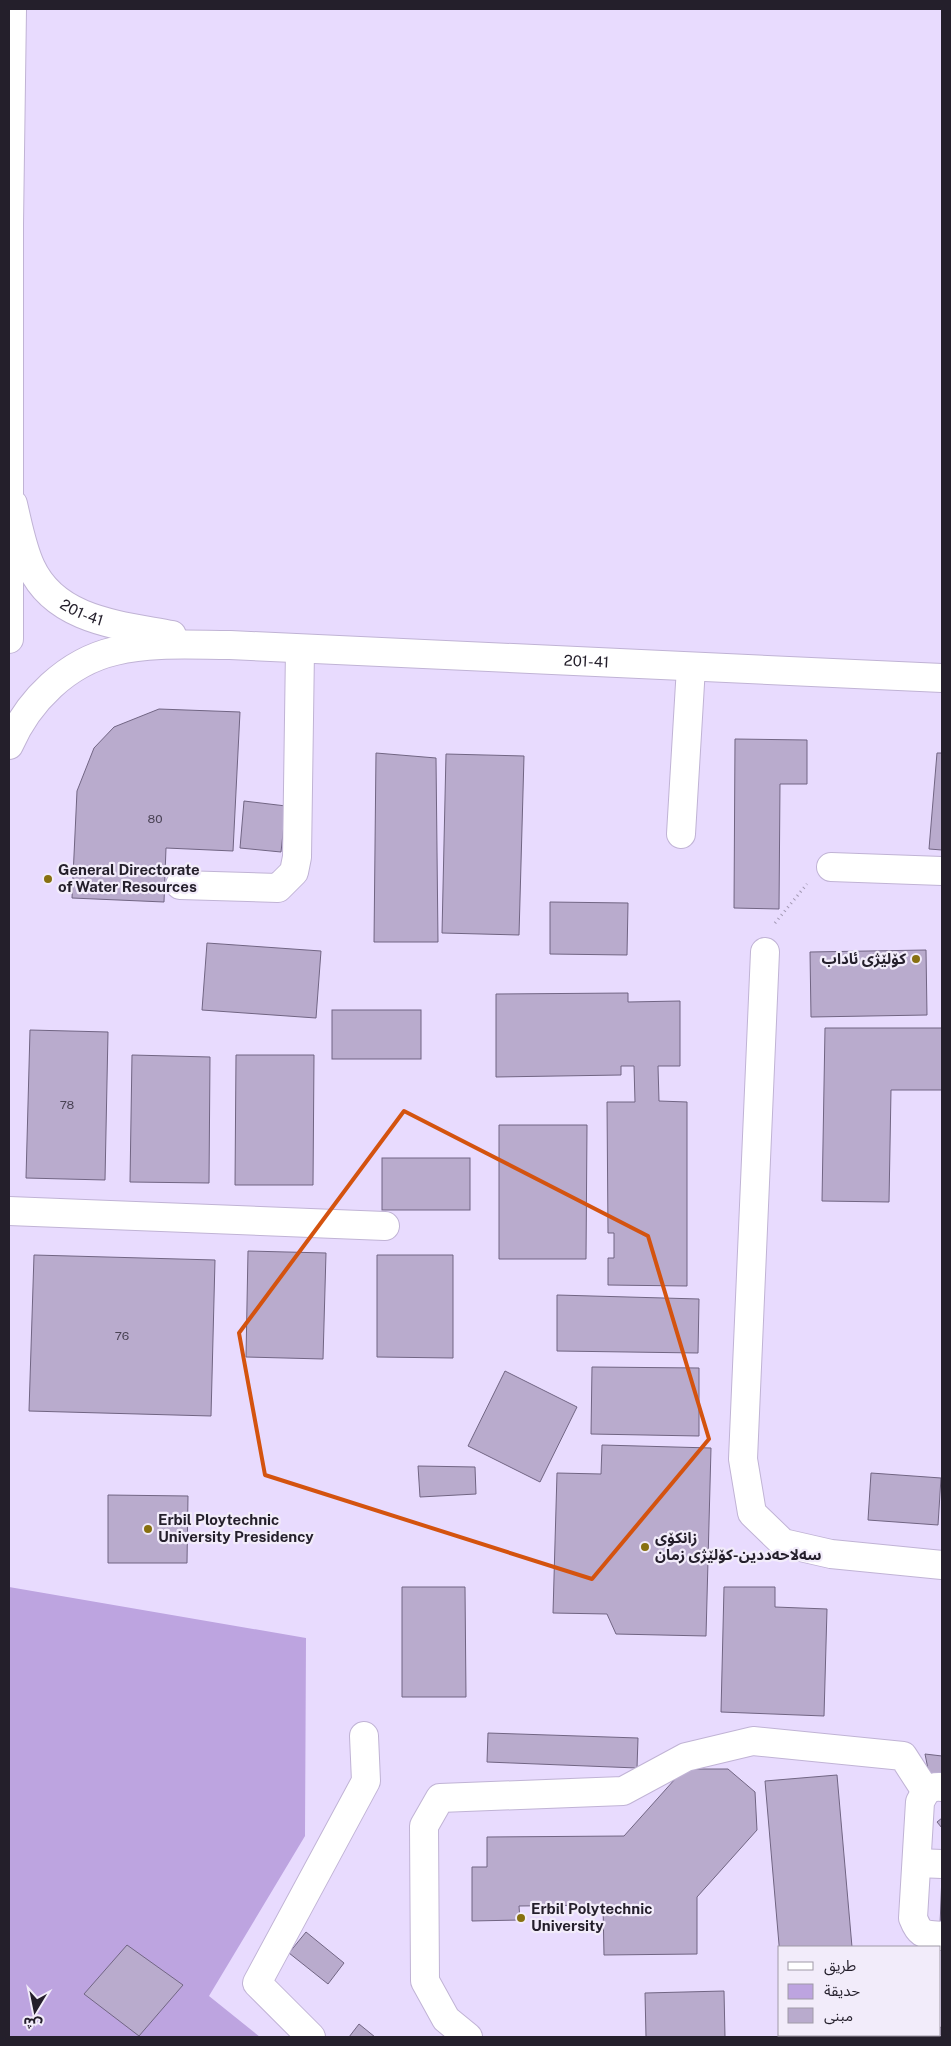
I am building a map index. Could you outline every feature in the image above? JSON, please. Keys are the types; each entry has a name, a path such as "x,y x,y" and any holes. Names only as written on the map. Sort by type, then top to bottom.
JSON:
{"main road":[{"path":"9,639 9,224 12,9"},
{"name":"201-41","path":"10,489 30,565 45,590 58,602 83,615 111,623 230,645"},
{"name":"201-41","path":"9,745 27,712 38,697 72,670 113,651 159,645 230,645 300,650 942,678"},
{"path":"180,885 278,888 294,872 297,857 300,650"},
{"path":"681,834 691,667"},
{"path":"831,867 942,871"},
{"path":"765,952 742,1459 752,1513 783,1542 831,1554 942,1565"},
{"path":"9,1212 386,1226"},
{"path":"311,2037 257,1983 366,1781 364,1736"},
{"path":"468,2037 446,2019 425,1981 424,1826 440,1798 623,1791 686,1757 753,1741 903,1756 934,1788 920,1802 929,1864 913,1918 918,1931 923,1934 942,1936"}],"path":[{"path":"765,952 766,935 814,875 822,868 831,867"}],"highlighted area":[{"path":"404,1111 648,1236 709,1439 592,1579 265,1475 239,1333"}],"green space":[{"path":"9,1587 306,1638 305,1836 209,1996 260,2037 9,2037"}],"building":[{"path":"159,709 240,712 233,851 166,848 164,902 72,898 77,791 94,748 114,727"},
{"path":"735,739 807,740 807,784 780,784 779,909 734,908"},
{"path":"376,753 436,758 438,942 374,942"},
{"path":"937,753 942,753 942,850 929,849"},
{"path":"446,754 524,756 519,935 442,933"},
{"path":"244,801 286,806 281,852 240,848"},
{"path":"550,902 628,903 627,955 550,954"},
{"path":"207,943 321,951 316,1018 202,1010"},
{"path":"926,950 927,1015 811,1017 810,952"},
{"path":"628,993 628,1002 680,1001 680,1066 658,1066 659,1101 687,1102 687,1286 608,1285 608,1258 614,1258 614,1233 608,1233 607,1102 635,1102 634,1066 621,1066 621,1075 496,1077 496,994"},
{"path":"332,1010 421,1010 421,1059 332,1059"},
{"path":"825,1028 942,1028 942,1090 891,1090 889,1202 822,1201"},
{"path":"30,1030 108,1032 105,1180 26,1178"},
{"path":"132,1055 210,1057 209,1183 130,1182"},
{"path":"236,1055 314,1055 313,1185 235,1185"},
{"path":"499,1125 587,1125 586,1259 499,1259"},
{"path":"382,1158 470,1158 470,1210 382,1210"},
{"path":"248,1251 326,1253 323,1359 246,1357"},
{"path":"34,1255 215,1260 211,1416 29,1411"},
{"path":"377,1255 453,1255 453,1358 377,1357"},
{"path":"557,1295 699,1299 698,1353 557,1351"},
{"path":"592,1367 699,1368 699,1436 591,1434"},
{"path":"505,1371 577,1407 540,1482 468,1446"},
{"path":"602,1445 711,1448 706,1636 616,1634 607,1614 553,1613 557,1473 601,1474"},
{"path":"418,1466 475,1467 476,1494 420,1497"},
{"path":"871,1473 941,1478 938,1525 868,1520"},
{"name":"Erbil Ploytechnic University Presidency","path":"108,1495 188,1496 187,1563 108,1563"},
{"path":"402,1587 465,1587 466,1697 402,1697"},
{"path":"724,1587 775,1587 775,1607 827,1609 824,1716 721,1712"},
{"path":"488,1733 638,1738 637,1768 487,1762"},
{"path":"925,1754 942,1756 942,1775 929,1774"},
{"path":"684,1769 728,1769 755,1792 757,1830 697,1897 697,1954 604,1955 603,1905 519,1906 520,1920 472,1921 472,1867 487,1867 487,1837 624,1836"},
{"path":"837,1775 852,1946 779,1946 765,1781"},
{"path":"942,1818 942,1828 937,1822"},
{"path":"942,1874 942,1926 940,1926"},
{"path":"306,1932 344,1963 328,1984 289,1953"},
{"path":"127,1945 183,1985 139,2036 84,1994"},
{"path":"724,1991 725,2037 646,2037 645,1993"},
{"path":"359,2024 375,2037 349,2037"},
{"path":"942,2028 942,2037 880,2037 941,2036"}],"place":[{"name":"General Directorate of Water Resources","path":"48,879"},
{"name":"کۆلێژی ئاداب","path":"916,959"},
{"name":"Erbil Ploytechnic University Presidency","path":"148,1529"},
{"name":"زانکۆی سەلاحەددین-کۆلێژی زمان","path":"645,1547"},
{"name":"Erbil Polytechnic University","path":"521,1918"}]}
